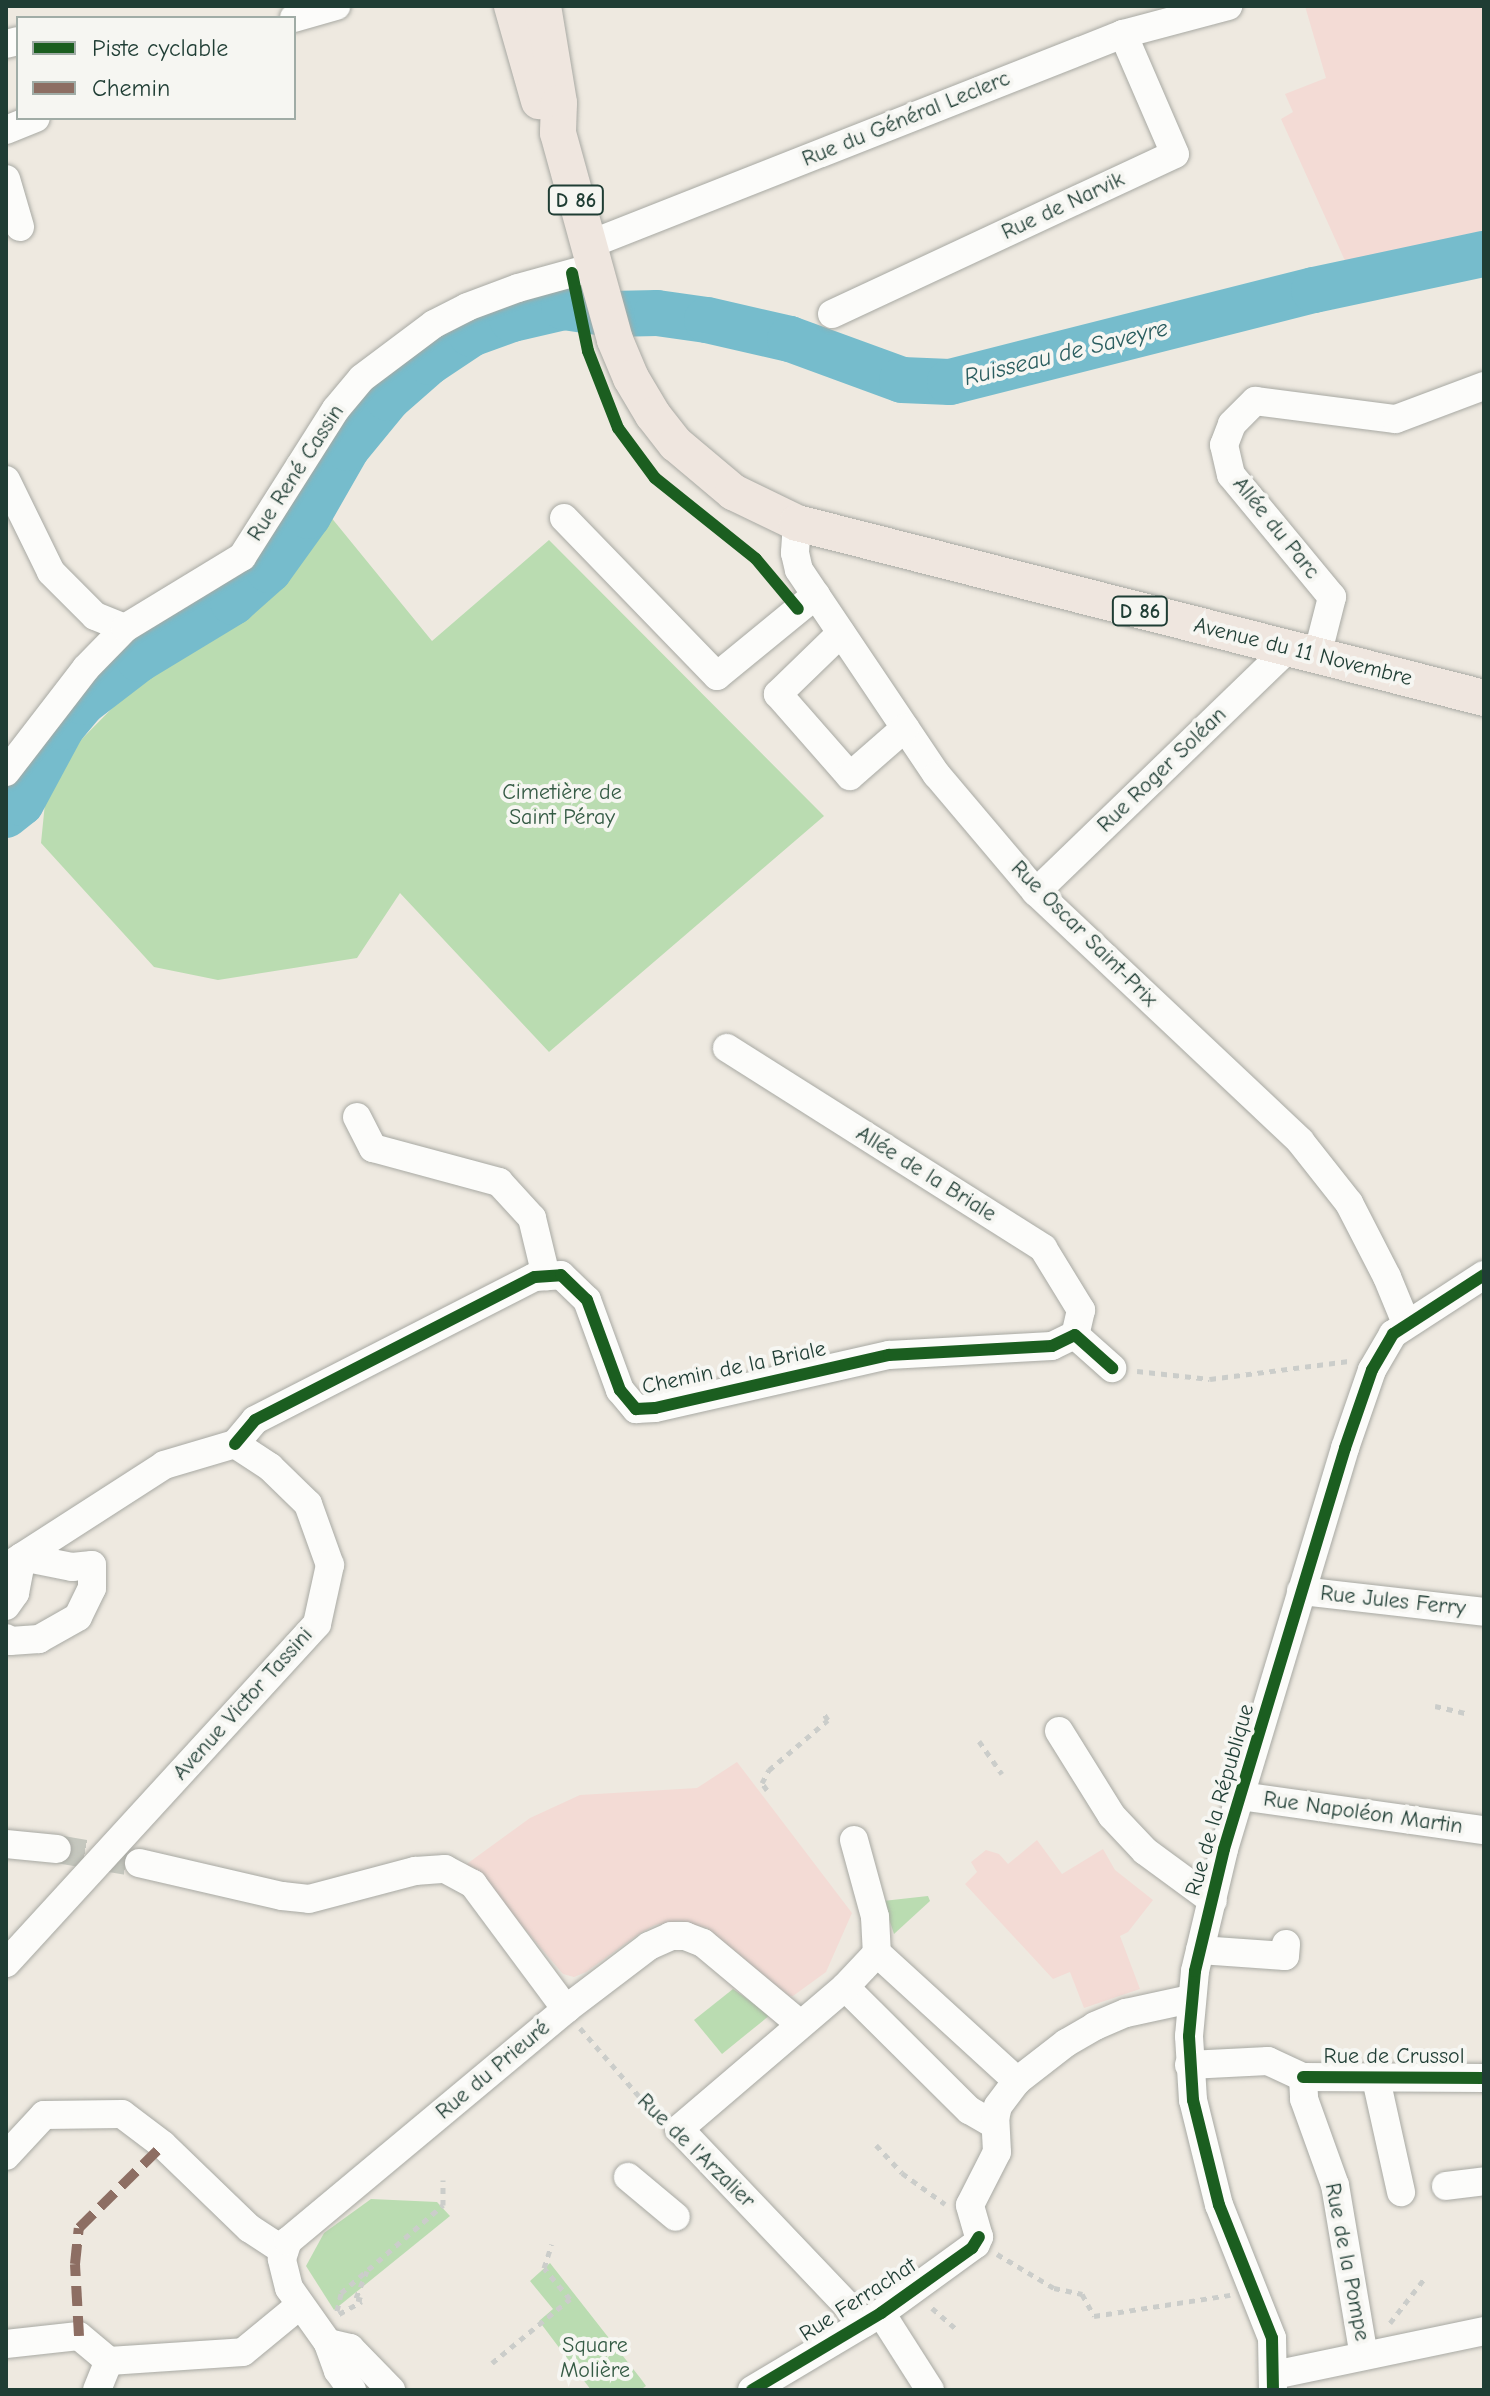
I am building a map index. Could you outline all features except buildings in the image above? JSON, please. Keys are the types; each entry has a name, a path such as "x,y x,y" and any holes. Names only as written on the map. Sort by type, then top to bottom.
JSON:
{"main road":[{"path":"512,6 540,105 558,133"},
{"path":"543,6 559,103 558,133"},
{"name":"D 86","path":"558,133 613,334 631,378 653,415 676,444 733,492 797,523"},
{"name":"Avenue du 11 Novembre","path":"797,523 1484,698"}],"street":[{"path":"296,17 336,6"},
{"name":"Rue du Général Leclerc","path":"594,269 1123,34 1228,6"},
{"name":"Rue de Narvik","path":"832,314 1175,154 1123,34"},
{"path":"6,130 31,120"},
{"path":"6,179 20,227"},
{"name":"Rue René Cassin","path":"6,772 86,668 125,628 242,557 336,409 362,378 402,346 467,307 518,288 594,269"},
{"name":"Allée du Parc","path":"1302,653 1332,597 1231,475 1224,445 1232,424 1255,401 1396,419 1484,386"},
{"path":"6,480 51,572 95,616 125,628"},
{"path":"564,518 717,676 816,595"},
{"name":"Rue Oscar Saint-Prix","path":"797,523 795,553 799,570 937,775 1036,892 1300,1141 1349,1203 1387,1277 1406,1323"},
{"path":"841,633 778,694 850,776 905,728"},
{"name":"Rue Roger Soléan","path":"1036,892 1302,653"},
{"name":"Allée de la Briale","path":"727,1048 1043,1248 1081,1310 1075,1335"},
{"path":"14,1562 164,1465 235,1444 255,1420 535,1277 546,1276 532,1218 499,1182 373,1148 357,1117"},
{"name":"Chemin de la Briale","path":"546,1276 561,1275 587,1300 620,1390 636,1409 655,1408 889,1355 1052,1346 1075,1335"},
{"name":"Rue de la République","path":"1274,2383 1272,2338 1219,2205 1200,2136 1189,2065 1191,1999 1200,1950 1301,1591 1372,1370 1393,1334 1484,1275"},
{"path":"1075,1335 1112,1368"},
{"name":"Avenue Victor Tassini","path":"6,1963 317,1624 330,1565 308,1504 270,1467 235,1444"},
{"path":"6,1606 15,1593 14,1562"},
{"path":"6,1638 10,1641 39,1639 78,1617 92,1588 92,1565 72,1567 14,1562"},
{"name":"Rue Jules Ferry","path":"1301,1591 1484,1612"},
{"path":"1059,1731 1112,1816 1145,1851 1213,1901"},
{"name":"Rue Napoléon Martin","path":"1241,1796 1484,1830"},
{"path":"854,1840 875,1917 877,1953 1017,2081"},
{"path":"6,1844 57,1849"},
{"path":"139,1863 309,1899 415,1871 445,1869 473,1884 566,2009"},
{"name":"Rue du Prieuré","path":"284,2251 304,2224 348,2192 566,2009 649,1946 665,1938 685,1936 703,1943 800,2024"},
{"path":"1200,1950 1285,1956 1286,1944"},
{"path":"679,2129 845,1987 877,1953"},
{"path":"845,1987 969,2110 995,2125"},
{"path":"979,2237 970,2205 997,2152 995,2125 1001,2100 1017,2081 1066,2043 1095,2026 1126,2013 1191,1999"},
{"path":"1189,2065 1268,2061 1303,2077"},
{"name":"Rue de Crussol","path":"1303,2077 1484,2078"},
{"name":"Rue de la Pompe","path":"1303,2077 1304,2099 1335,2185 1364,2356"},
{"path":"1376,2079 1401,2192"},
{"path":"6,2156 44,2115 122,2114 163,2145 249,2228 284,2251 285,2279 328,2343 338,2371 352,2390"},
{"name":"Rue de l'Arzalier","path":"679,2129 873,2318 930,2390"},
{"path":"628,2177 676,2217"},
{"path":"1446,2186 1484,2181"},
{"name":"Rue Ferrachat","path":"752,2390 873,2318 972,2248 979,2237"},
{"path":"6,2344 79,2336 109,2361 243,2352 300,2305"},
{"path":"1274,2383 1364,2356 1484,2331"},
{"path":"328,2343 350,2348 391,2390"},
{"path":"97,2390 109,2361"}],"path":[{"path":"1112,1368 1210,1379 1363,1359"},
{"path":"1435,1706 1465,1713"},
{"path":"767,1790 762,1783 769,1770 828,1720 824,1714"},
{"path":"979,1741 1002,1774"},
{"path":"876,2145 902,2173 938,2202 970,2205"},
{"path":"367,2270 356,2298 362,2300 336,2317 341,2293 367,2270 443,2205 443,2180"},
{"path":"979,2237 1017,2268 1054,2288 1082,2294 1094,2316 1252,2289"},
{"path":"492,2363 570,2299 544,2268 552,2244"},
{"path":"1364,2356 1424,2279"},
{"path":"916,2289 941,2318 957,2330"}],"shaded area":[{"path":"1305,6 1484,6 1484,234 1346,263 1281,119 1293,112 1285,94 1326,78"},
{"path":"737,1762 852,1913 826,1972 793,1996 789,1996 707,1928 680,1921 655,1925 586,1972 574,1977 563,1974 484,1881 464,1866 530,1818 580,1795 697,1788"},
{"path":"1037,1840 1062,1874 1103,1849 1115,1870 1153,1900 1128,1932 1120,1936 1140,1989 1084,2008 1070,1972 1053,1979 965,1884 977,1872 971,1862 986,1850 999,1854 1008,1864"}],"green space":[{"name":"Cimetière de Saint Péray","path":"330,516 432,641 549,540 824,816 549,1052 400,893 357,958 218,980 154,967 41,843 46,793 69,752 142,678 257,603"},
{"path":"928,1896 930,1901 894,1934 883,1901"},
{"path":"733,1989 770,2015 722,2054 694,2020"},
{"path":"371,2199 437,2202 450,2216 334,2310 306,2266 324,2233"},
{"name":"Square Molière","path":"550,2263 646,2386 640,2390 591,2390 539,2321 553,2309 530,2281"}],"waterway":[{"name":"Ruisseau de Saveyre","path":"6,815 21,803 62,727 83,702 139,659 233,602 269,570 308,516 347,448 388,398 429,362 471,334 512,319 564,307 611,314 657,313 707,320 790,339 902,380 950,382 1314,290 1484,254"}],"tunnel":[{"path":"57,1849 139,1863"}],"marked path":[{"path":"79,2336 75,2264 79,2228 163,2145"}],"cycle path":[{"path":"572,273 588,351 618,428 655,478 756,559 798,609"},
{"path":"235,1444 255,1420 535,1277 561,1275 587,1300 620,1390 636,1409 655,1408 889,1355 1052,1346 1075,1335 1112,1368"},
{"path":"1273,2390 1272,2338 1219,2205 1193,2100 1189,2036 1195,1971 1224,1849 1345,1448 1372,1370 1393,1334 1484,1275"},
{"path":"1303,2077 1484,2078"},
{"path":"752,2390 881,2313 972,2248 979,2237"}]}
